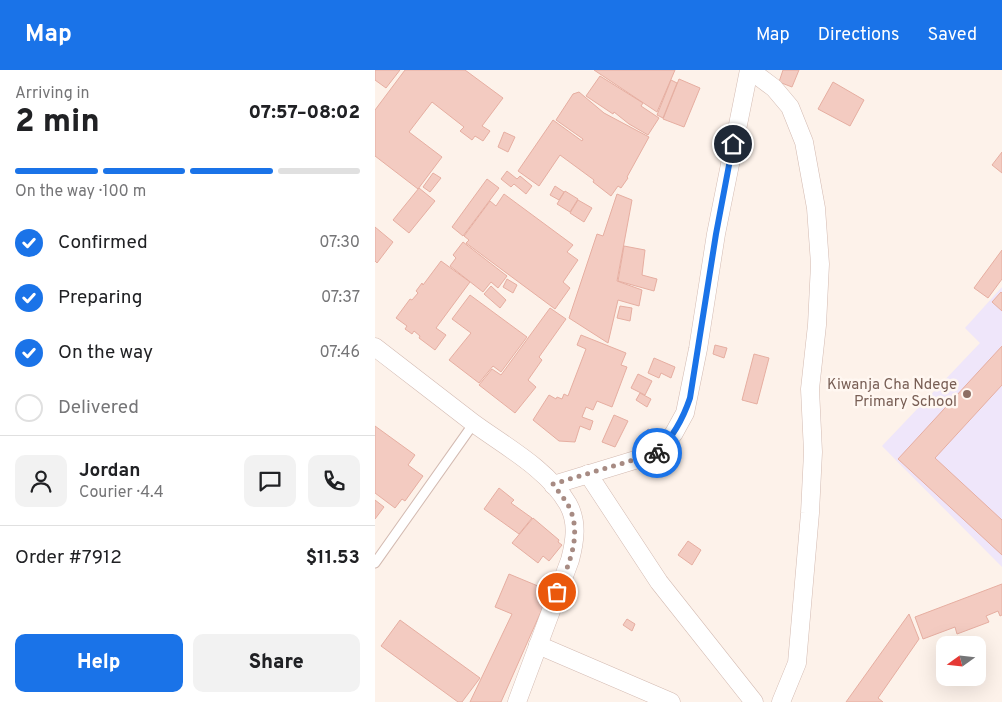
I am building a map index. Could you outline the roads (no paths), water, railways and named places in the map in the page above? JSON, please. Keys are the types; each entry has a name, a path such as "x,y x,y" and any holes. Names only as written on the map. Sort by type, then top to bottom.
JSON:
{"street":[{"path":"553,484 657,452 674,433 685,414 690,398 719,216 749,70 774,88 790,107 805,142 816,208 821,264 810,389 813,452 810,514 797,663 781,702"},
{"path":"375,347 474,423 517,453 553,484 570,509 574,522 575,538 571,560 517,702"},
{"path":"588,474 659,582 755,702"},
{"path":"538,645 671,702"}],"lane":[{"path":"375,563 474,423"}],"place":[{"name":"Kiwanja Cha Ndege Primary School","path":"967,394"}]}
